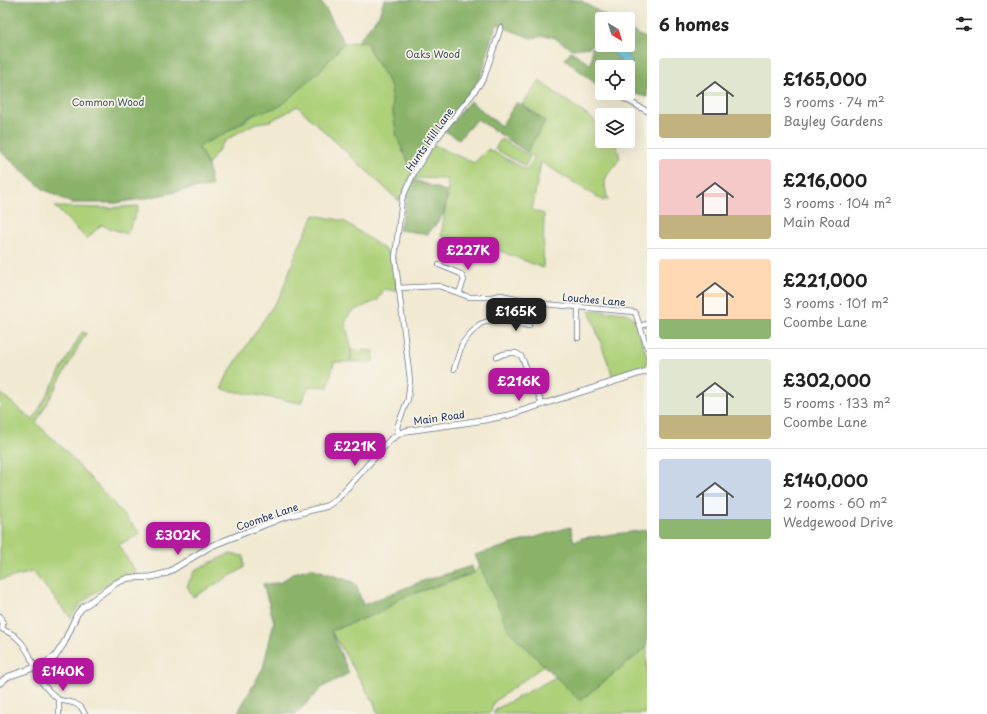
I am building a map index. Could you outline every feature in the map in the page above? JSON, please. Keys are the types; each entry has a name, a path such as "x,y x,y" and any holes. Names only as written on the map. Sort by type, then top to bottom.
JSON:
{"street":[{"name":"Hunts Hill Lane","path":"397,435 397,428 408,398 410,380 395,257 402,199 415,171 427,152 484,78 501,27"},
{"path":"627,100 647,111"},
{"path":"439,265 461,274 464,280 459,294"},
{"name":"Louches Lane","path":"398,288 439,286 469,297 491,297 500,295 544,304 634,312 647,347"},
{"path":"505,321 510,297"},
{"path":"578,307 578,338"},
{"path":"454,369 462,344 480,324 491,320 529,326"},
{"path":"640,326 647,324"},
{"path":"497,357 516,353 521,356 534,382 542,404"},
{"name":"Main Road","path":"397,435 406,431 484,420 509,414 647,371"},
{"name":"Coombe Lane","path":"0,683 13,674 35,668 48,662 55,656 60,650 77,614 82,608 116,583 128,578 151,577 167,573 211,546 284,517 327,506 346,490 397,435"},
{"path":"0,616 3,624 1,629 14,635 22,643 29,654 42,683 49,692 59,700 74,703 81,707 85,714"},
{"path":"59,700 59,714"}],"green space":[{"name":"Common Wood","path":"0,0 319,0 326,9 344,43 322,69 281,106 252,115 229,131 204,143 199,148 208,165 212,187 190,189 116,203 71,203 43,189 0,151"},
{"name":"Oaks Wood","path":"384,0 580,0 600,12 595,12 595,42 590,47 572,49 553,37 545,36 531,38 497,24 491,39 482,74 468,95 431,141 413,170 397,137 393,114 391,86 373,57 366,41 357,42 379,15"},
{"path":"635,33 647,39 647,97 635,94 635,60 595,60 595,83 565,59 571,51 591,65 592,48 595,45 595,52 635,52"},
{"path":"366,41 373,57 391,86 393,99 413,170 399,201 297,106 270,121 256,123 239,132 224,142 208,165 199,148 204,143 239,125 322,69 344,43"},
{"path":"539,81 595,121 595,148 617,148 620,158 605,180 608,200 602,200 541,162 532,210 544,214 543,268 475,241 441,236 448,193 447,179 413,178 434,145 474,163 488,149 527,170 534,157 527,152 545,121 522,104"},
{"path":"470,101 501,126 517,102 545,121 527,152 477,119 459,139 445,131"},
{"path":"501,139 530,156 525,166 495,149"},
{"path":"412,179 448,192 443,215 428,234 399,230"},
{"path":"139,206 127,234 101,225 87,239 55,207 108,208"},
{"path":"314,215 344,221 394,256 397,289 395,291 384,289 378,300 351,312 345,323 351,346 350,362 334,362 328,387 309,386 301,403 221,389 229,372 281,294 297,251"},
{"path":"589,310 626,313 634,318 647,356 647,364 642,368 613,377"},
{"path":"82,332 86,333 36,423 63,448 141,534 118,545 136,572 118,579 90,596 82,603 71,618 33,572 0,580 0,393 33,420"},
{"path":"351,350 374,351 373,362 351,362"},
{"path":"570,527 574,541 582,538 647,530 647,647 580,701 509,631 475,555"},
{"path":"229,554 244,556 244,568 193,597 187,586 195,570"},
{"path":"481,565 546,664 495,701 489,714 378,714 374,703 331,631 383,611 401,598 474,573"},
{"path":"472,566 474,573 401,598 383,611 331,631 349,673 323,687 296,714 237,714 263,668 274,622 263,584 279,583 294,573 311,568 353,582 356,585 363,605 420,582"},
{"path":"647,647 647,714 493,714 496,709 556,677 580,700"}],"water":[{"path":"614,52 625,52 631,60 619,60"}]}
